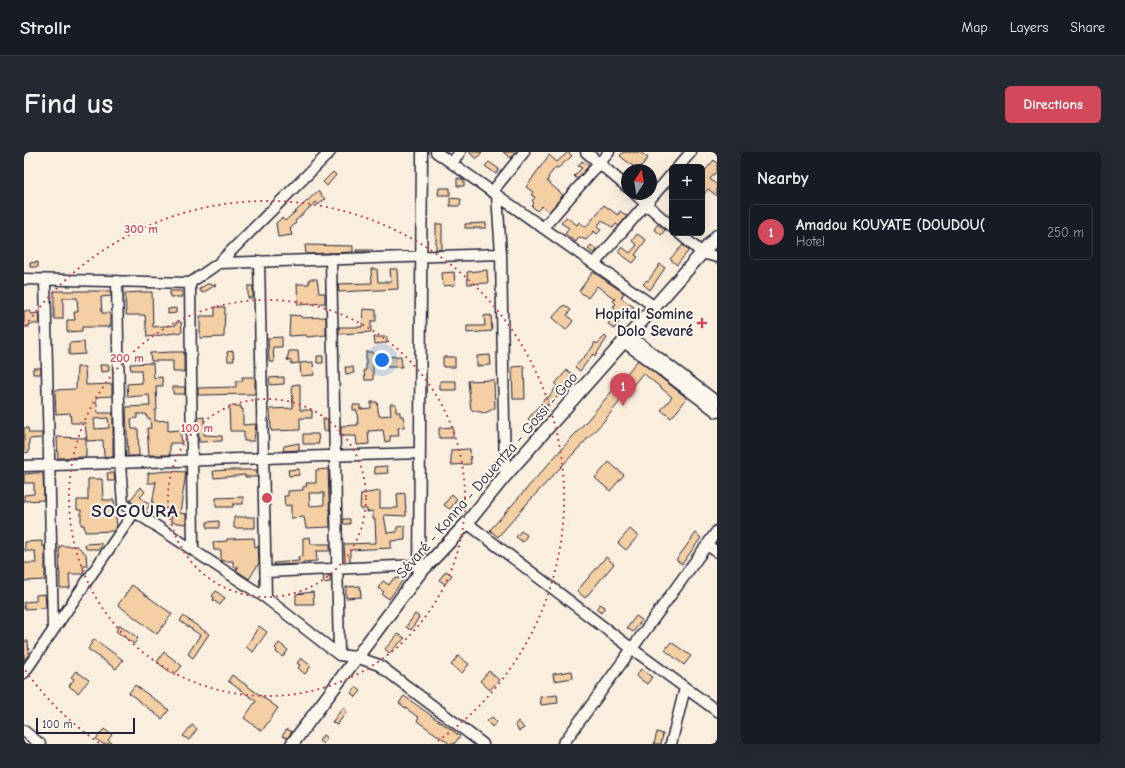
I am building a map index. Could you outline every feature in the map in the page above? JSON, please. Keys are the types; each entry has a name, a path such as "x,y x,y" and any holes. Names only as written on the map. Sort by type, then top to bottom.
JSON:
{"main road":[{"name":"Sévaré - Konna - Douentza - Gossi - Gao","path":"292,744 419,569 467,523 505,476 717,236"}],"street":[{"path":"24,280 190,283 219,263 330,152"},
{"path":"266,572 337,569 419,569 422,152"},
{"path":"436,152 655,307"},
{"path":"452,163 460,152"},
{"path":"505,476 501,254 495,194 524,152"},
{"path":"586,152 621,183"},
{"path":"543,228 609,152"},
{"path":"681,164 691,152"},
{"path":"594,264 669,177"},
{"path":"641,200 669,224"},
{"path":"682,236 702,253 717,257"},
{"path":"219,263 501,254"},
{"path":"331,259 339,655"},
{"path":"259,261 266,598"},
{"path":"45,280 53,629"},
{"path":"117,281 120,464 123,504 266,598 339,655 356,657 379,665 483,744"},
{"path":"190,283 193,549"},
{"path":"627,339 717,402"},
{"path":"627,339 717,412"},
{"path":"24,466 419,453"},
{"path":"24,673 135,511"},
{"path":"467,523 631,648 717,711"},
{"path":"563,744 717,531"},
{"path":"707,545 717,552"},
{"path":"671,744 685,688"},
{"path":"24,731 40,744"}],"building":[{"path":"469,152 482,152 476,159"},
{"path":"503,152 516,152 511,158"},
{"path":"568,152 572,156 558,168 556,167 548,177 549,178 547,181 563,195 549,212 542,206 537,211 532,206 534,203 532,201 535,197 531,195 533,192 526,187 549,155 557,162"},
{"path":"623,152 640,152 648,158 643,164 630,164 620,156"},
{"path":"714,160 717,163 717,171 710,179 717,185 717,196 708,189 705,193 705,170"},
{"path":"582,161 589,166 577,179 574,176 582,168 578,166"},
{"path":"489,162 499,169 496,174 485,166"},
{"path":"333,172 336,175 327,186 323,182"},
{"path":"457,178 464,180 464,186 457,186"},
{"path":"439,188 450,188 450,195 438,195"},
{"path":"318,191 325,199 318,205 316,202 295,221 296,223 290,229 292,235 278,237 276,223 282,218 285,221"},
{"path":"450,198 461,199 460,206 450,206"},
{"path":"604,205 618,215 620,211 627,216 619,226 616,224 613,228 602,220 597,227 601,230 597,234 594,231 586,240 579,237 576,242 565,234 569,228 561,223 566,217 577,225 579,222 586,227"},
{"path":"486,223 486,228 465,228 465,224"},
{"path":"436,224 442,224 442,249 436,250"},
{"path":"658,224 665,230 661,235 654,229"},
{"path":"637,234 646,240 635,255 638,257 633,263 618,252 622,247 630,253 637,245 632,241"},
{"path":"305,245 353,246 353,252 306,254"},
{"path":"591,245 597,250 594,254 588,249"},
{"path":"683,245 689,250 677,265 670,259"},
{"path":"356,250 373,250 373,252 356,252"},
{"path":"38,262 38,267 30,267 30,263"},
{"path":"660,264 665,268 650,290 643,284 647,280 648,281"},
{"path":"371,269 377,269 378,282 391,282 390,269 397,269 398,289 339,292 338,284 372,283"},
{"path":"487,270 488,283 468,284 467,272"},
{"path":"454,272 455,285 443,286 442,273"},
{"path":"593,272 624,293 621,298 634,307 624,319 622,318 614,329 608,324 610,321 607,319 615,309 613,306 616,304 613,301 615,299 597,286 588,298 579,291"},
{"path":"309,279 317,279 319,293 325,293 325,303 298,305 297,284 309,284"},
{"path":"207,284 216,285 202,293 199,289"},
{"path":"248,286 253,286 253,298 248,298"},
{"path":"54,291 111,291 111,296 101,297 102,313 110,313 110,327 82,327 82,331 67,332 67,320 75,320 74,312 78,312 77,298 63,298 63,319 54,319"},
{"path":"170,291 182,291 182,297 170,297"},
{"path":"152,292 153,327 176,325 176,322 181,322 182,332 147,337 145,315 126,315 125,293"},
{"path":"564,305 571,310 567,315 573,321 566,330 552,318"},
{"path":"215,307 225,307 224,337 200,338 200,316 215,316"},
{"path":"176,308 176,313 168,314 168,309"},
{"path":"363,309 376,310 376,321 371,321 371,332 339,334 339,327 362,327"},
{"path":"30,310 31,314 39,313 40,324 29,324 29,327 24,327 24,311"},
{"path":"290,315 301,316 302,318 326,317 326,335 307,337 306,335 289,336"},
{"path":"491,315 492,331 467,333 467,326 485,326 484,316"},
{"path":"605,336 607,338 595,356 593,354 580,371 575,367 592,348 595,342 597,344"},
{"path":"282,337 282,347 273,347 274,362 269,362 268,338"},
{"path":"374,337 387,337 387,343 375,344"},
{"path":"84,342 85,354 69,355 69,343"},
{"path":"233,351 234,361 228,361 227,352"},
{"path":"289,351 298,351 299,363 291,364 291,361 287,360"},
{"path":"184,352 184,372 173,372 173,361 151,361 150,353"},
{"path":"366,352 373,352 373,380 365,380 364,370 366,370"},
{"path":"490,355 491,365 477,366 477,356"},
{"path":"317,356 323,356 323,363 317,363"},
{"path":"401,356 402,367 387,367 387,357"},
{"path":"443,357 455,357 455,367 443,367"},
{"path":"638,360 687,398 678,410 671,418 661,410 672,397 643,373 604,421 532,498 498,537 490,530 591,416"},
{"path":"313,362 314,375 301,376 300,363"},
{"path":"153,363 154,378 162,377 163,386 156,386 157,410 155,410 155,421 168,420 168,431 180,430 182,443 170,443 170,455 149,455 147,428 151,428 150,418 147,418 146,414 137,414 137,418 131,419 132,429 138,429 139,456 128,456 126,407 150,406 149,395 128,397 127,384 142,383 141,370 131,370 130,364"},
{"path":"100,365 109,365 109,371 101,372"},
{"path":"524,366 525,399 513,399 512,367"},
{"path":"77,367 85,367 86,385 112,384 112,396 96,397 98,413 113,413 113,457 104,456 103,440 87,441 85,423 71,423 70,413 56,414 55,390 76,389","holes":["108,418 109,428 95,429 94,419"]},
{"path":"345,367 353,367 354,373 346,374"},
{"path":"33,368 41,368 41,374 33,374"},
{"path":"567,370 573,375 552,404 549,402 533,423 528,419 546,397 548,398 557,386 555,384"},
{"path":"242,377 255,377 255,394 198,395 198,388 236,387 236,381 243,381"},
{"path":"284,377 284,384 270,385 269,378"},
{"path":"494,380 495,408 485,413 471,410 468,381"},
{"path":"440,381 456,381 456,390 440,390"},
{"path":"300,384 300,410 312,410 312,418 300,418 300,430 271,431 270,409 293,408 292,385"},
{"path":"173,387 185,387 185,394 173,394"},
{"path":"371,402 377,402 379,416 391,415 390,404 396,404 396,412 400,412 400,416 403,416 404,422 404,427 398,428 399,436 390,436 390,441 385,442 383,430 368,431 369,444 357,445 356,436 341,436 341,426 358,425 357,410 353,410 353,405 360,405 360,409 371,408"},
{"path":"229,406 241,406 241,409 243,409 243,425 256,424 254,441 244,441 244,431 230,431"},
{"path":"204,417 204,435 222,436 222,441 199,442 198,418"},
{"path":"323,419 328,419 328,431 324,431"},
{"path":"453,427 453,438 439,438 439,428"},
{"path":"24,428 28,428 29,433 42,433 42,438 29,439 29,452 24,453"},
{"path":"303,434 318,434 319,444 303,444"},
{"path":"57,437 86,438 86,457 58,458"},
{"path":"299,443 299,450 283,451 284,446"},
{"path":"470,449 471,464 451,465 451,450"},
{"path":"609,462 624,475 610,491 595,478"},
{"path":"387,466 388,473 375,474 374,467"},
{"path":"299,469 299,475 289,476 288,470"},
{"path":"328,469 330,527 306,528 304,517 291,518 291,505 285,506 284,496 288,496 288,491 303,490 303,487 307,486 306,483 316,483 316,470","holes":["309,493 324,493 324,505 310,506"]},
{"path":"257,470 257,477 245,477 245,475 214,478 213,471"},
{"path":"168,471 186,472 180,513 186,514 186,524 171,522 172,510 152,505 156,481 154,483 148,483 148,473"},
{"path":"43,473 44,500 24,501 24,495 34,494 34,483 24,483 24,474"},
{"path":"107,473 114,473 115,481 108,481"},
{"path":"88,479 102,479 103,500 114,500 117,526 114,531 85,532 84,525 81,525 81,510 77,510 77,500 88,500"},
{"path":"141,487 145,492 140,497 150,505 145,511 130,500"},
{"path":"380,491 380,508 398,508 397,494 405,493 406,516 384,515 387,533 397,532 397,527 405,526 405,540 391,541 391,548 350,550 350,562 345,562 344,544 376,543 375,519 373,519 373,511 367,512 367,509 360,509 361,494"},
{"path":"452,494 457,499 450,509 444,505"},
{"path":"243,497 243,504 233,504 233,507 216,507 216,498"},
{"path":"234,517 255,517 255,528 234,528"},
{"path":"343,519 350,519 350,524 344,524"},
{"path":"219,521 219,528 207,528 207,522"},
{"path":"630,529 638,536 626,550 618,543"},
{"path":"521,531 527,535 523,542 516,537"},
{"path":"696,533 701,538 682,564 676,560"},
{"path":"310,537 311,544 330,544 330,551 316,551 317,561 303,562 303,564 274,565 274,563 299,561 298,557 303,556 303,538"},
{"path":"254,538 255,547 258,546 259,563 249,579 236,570 239,567 233,567 233,561 221,561 221,550 214,550 213,542 227,541 227,539"},
{"path":"42,541 42,546 45,546 45,580 24,581 24,563 36,563 35,551 25,551 25,542"},
{"path":"101,543 101,549 86,549 85,544"},
{"path":"59,546 77,546 86,554 87,566 83,566 84,574 69,574 70,588 60,588"},
{"path":"606,557 614,564 585,598 577,591"},
{"path":"446,571 452,575 445,584 439,580"},
{"path":"323,576 330,576 330,582 324,583"},
{"path":"400,578 403,580 389,599 382,594 384,592 378,588 383,581 389,585 393,579"},
{"path":"132,585 172,614 157,634 118,605"},
{"path":"360,586 361,597 346,598 346,587"},
{"path":"216,591 225,598 220,605 213,600 214,597 212,596"},
{"path":"313,592 314,604 296,604 296,594"},
{"path":"45,594 46,608 24,609 24,602 36,601 36,595"},
{"path":"600,604 605,607 601,613 596,609"},
{"path":"415,614 419,617 411,630 406,627"},
{"path":"183,616 209,634 193,658 188,654 200,635 180,621"},
{"path":"636,616 642,620 633,632 627,628"},
{"path":"120,625 138,638 134,644 116,631"},
{"path":"259,626 267,632 253,652 246,647"},
{"path":"398,634 405,638 389,653 385,649"},
{"path":"94,639 123,660 116,669 88,649"},
{"path":"24,641 28,641 29,654 24,661"},
{"path":"671,642 691,656 684,665 665,650"},
{"path":"279,643 288,650 283,657 276,652 277,650 275,648"},
{"path":"164,652 182,666 174,675 157,662"},
{"path":"458,656 469,664 462,673 451,665"},
{"path":"301,658 311,666 305,674 298,668 300,665 297,663"},
{"path":"641,669 652,677 647,684 636,676"},
{"path":"76,671 89,680 78,693 69,686 74,679 71,677"},
{"path":"489,671 499,680 490,690 480,681"},
{"path":"572,671 573,678 554,681 553,674"},
{"path":"232,675 278,708 262,731 244,718 256,701 228,681"},
{"path":"135,685 169,710 162,719 129,693"},
{"path":"356,687 361,691 356,697 351,693"},
{"path":"557,695 558,703 541,705 540,697"},
{"path":"404,696 460,736 454,744 450,744 417,721 419,718 399,703"},
{"path":"343,708 347,711 337,725 332,722"},
{"path":"492,717 497,722 492,727 487,721"},
{"path":"518,721 524,728 519,731 515,725"},
{"path":"192,725 197,729 189,740 183,736"},
{"path":"104,729 112,735 108,740 113,744 103,744 96,739"},
{"path":"287,729 292,732 287,738 282,736"},
{"path":"657,732 663,734 661,744 654,744"},
{"path":"323,735 327,738 323,744 319,741"}],"place":[{"name":"Hopital Somine Dolo Sevaré","path":"702,323"},
{"name":"Amadou KOUYATE (DOUDOU(","path":"623,406"}],"district":[{"name":"SOCOURA","path":"135,511"}]}
